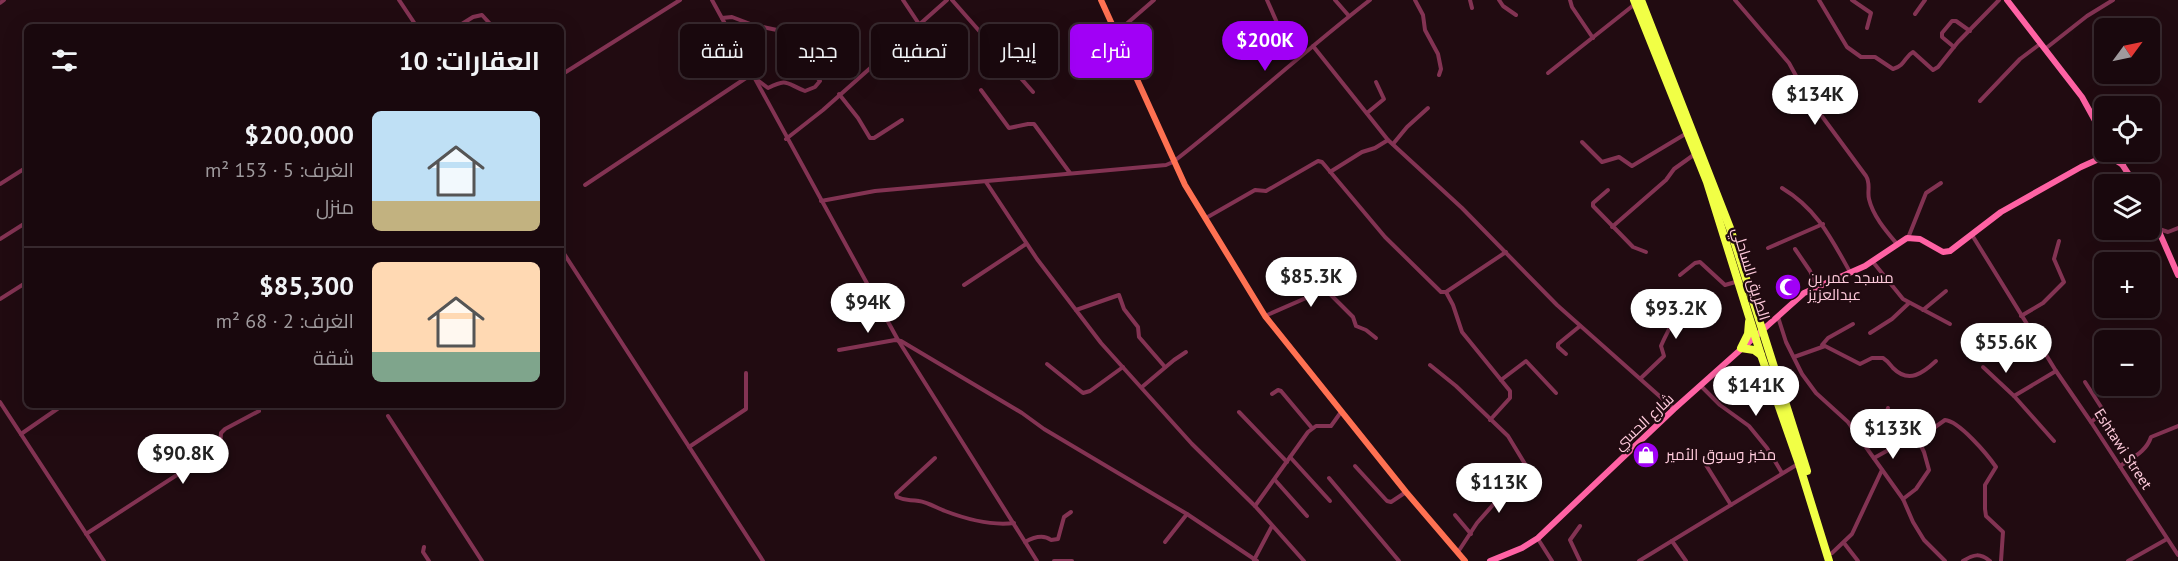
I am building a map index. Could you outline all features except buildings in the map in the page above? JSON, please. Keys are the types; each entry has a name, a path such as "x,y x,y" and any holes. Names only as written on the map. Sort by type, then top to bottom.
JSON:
{"highway":[{"name":"الطريق الساحلي","path":"1637,1 1707,182 1761,355 1832,558"},
{"name":"الطريق الساحلي","path":"1637,1 1722,204 1763,329 1832,558"},
{"path":"1749,318 1748,333 1741,348 1750,348 1761,355"}],"main road":[{"path":"1101,0 1112,24"},
{"path":"1136,78 1173,162 1195,203 1265,316 1406,492 1465,561"}],"street":[{"path":"0,3 4,0"},
{"path":"399,0 415,24"},
{"path":"564,73 680,0"},
{"path":"712,0 725,24"},
{"path":"903,0 919,24 949,0 1033,92"},
{"path":"1126,24 1154,0"},
{"path":"1267,0 1278,25 1305,52"},
{"path":"1335,0 1349,16"},
{"path":"821,201 875,191 949,183 986,182 1166,165 1225,122 1305,52 1370,0"},
{"path":"1415,0 1423,15 1425,30 1438,54 1441,69 1439,75"},
{"path":"1470,0 1472,8"},
{"path":"1499,0 1503,6 1516,15"},
{"path":"1570,0 1572,7 1593,38"},
{"path":"1735,0 1789,63 1807,96 1866,176 1870,202 1880,222 1897,244"},
{"path":"1740,5 1745,0"},
{"path":"1852,0 1871,14 1867,28"},
{"path":"1915,14 1925,0"},
{"path":"1822,1 1847,46 1861,57 1875,57 1893,69 1905,63 1913,52 1934,70 1999,0"},
{"path":"2007,0 2082,97 2094,119"},
{"path":"1980,101 2020,59 2113,0"},
{"path":"1548,73 1637,1"},
{"path":"462,24 473,17 482,15 491,24"},
{"path":"722,18 732,17 750,24"},
{"path":"1954,48 1942,37 1942,33 1952,21 1956,21 1970,31"},
{"path":"756,78 768,88 775,83 786,82 805,91 815,87 820,81 777,30 765,28"},
{"path":"1313,46 1388,140 1424,171 1580,326 1674,409"},
{"path":"786,139 871,66"},
{"path":"585,185 751,78"},
{"path":"755,78 786,139 898,340 1037,561"},
{"path":"1367,113 1384,99 1376,82"},
{"path":"981,90 1010,128 1028,123 1034,124 1070,173"},
{"path":"839,94 870,138 874,138 902,120"},
{"path":"1393,144 1407,127 1428,108"},
{"path":"1582,142 1602,162 1619,157 1632,166 1688,133"},
{"path":"1330,172 1362,152 1375,148 1388,140"},
{"path":"1612,226 1666,180 1674,169 1696,153"},
{"path":"1206,218 1255,190 1266,191 1316,161 1322,162 1394,247 1438,290 1446,292 1462,332 1510,391 1510,398 1490,420"},
{"path":"1941,183 1926,193 1907,238 1920,239 1943,252 1955,248 2001,212 2024,198 2094,162"},
{"path":"2118,162 2123,165"},
{"path":"2121,162 2129,174"},
{"path":"0,184 24,169"},
{"path":"986,182 1026,244 1123,367 1192,444 1255,506 1304,561"},
{"path":"1782,188 1795,196 1822,224 1851,273"},
{"path":"1608,190 1593,203 1593,206 1633,247 1646,252"},
{"path":"0,239 24,224"},
{"path":"1768,248 1822,224"},
{"path":"2160,229 2168,232 2178,228"},
{"name":"Eshtawi Street","path":"1972,234 2056,371 2178,555"},
{"path":"2160,235 2178,275"},
{"name":"شارع الحسي","path":"1490,561 1522,548 1538,538 1674,409 1800,296 1817,286 1851,273 1907,238"},
{"path":"2021,316 2043,303 2064,282 2054,259 2059,241"},
{"path":"964,285 1026,244"},
{"path":"1796,249 1817,286"},
{"path":"1446,292 1506,252"},
{"path":"564,254 763,561"},
{"path":"1873,261 1909,303 1950,324"},
{"path":"1680,275 1697,262 1702,263 1725,285 1739,281"},
{"path":"1265,316 1347,280"},
{"path":"0,299 24,284"},
{"path":"1325,289 1353,317 1354,324 1358,328 1366,330 1376,338"},
{"path":"1923,310 1946,291"},
{"path":"1641,378 1664,356 1661,346 1674,321 1672,301 1666,292"},
{"path":"1076,310 1119,295 1124,309 1138,327 1139,337 1165,367"},
{"path":"1870,333 1892,319 1909,303"},
{"path":"1778,316 1780,329 1802,374 1816,393 1838,411 1862,440 1903,499 1924,540 1945,561"},
{"path":"1822,346 1828,338 1852,324"},
{"path":"1566,354 1558,347 1558,344 1580,326"},
{"path":"839,350 898,340 1187,514 1255,560 1272,526"},
{"path":"1794,357 1822,346 1830,347 1860,364 1872,358 1883,358 1900,373 1915,376 1922,374 1936,361"},
{"path":"1142,387 1186,352"},
{"path":"1501,380 1526,361 1556,393"},
{"path":"1047,364 1083,393 1090,391 1123,367"},
{"path":"1430,365 1456,386 1508,436 1519,450 1526,466 1458,552"},
{"path":"1983,367 2014,396 2054,441"},
{"path":"2014,396 2056,371"},
{"path":"689,447 746,409 746,373"},
{"path":"2085,382 2103,410 2091,422"},
{"path":"1701,386 1720,405 1749,426 1782,473"},
{"path":"1272,394 1278,390 1281,391 1312,428"},
{"path":"0,402 104,561"},
{"path":"21,434 59,408"},
{"path":"1862,440 1884,420 1888,408"},
{"path":"86,534 220,447 221,433 225,429 259,411"},
{"path":"1255,506 1312,428 1331,426 1342,411"},
{"path":"1239,412 1287,462"},
{"path":"388,416 482,561"},
{"path":"1903,499 1916,489 1929,470 1924,452 1918,442 1921,436 1945,420 1954,423 1996,466 1985,485 1984,498 1986,516 2003,532 2001,561"},
{"path":"2120,466 2144,450 2151,436 2178,426"},
{"path":"1874,458 1901,443"},
{"path":"1290,457 1330,501"},
{"path":"935,458 896,494 897,497 907,501 918,500 950,513 999,525 1014,523"},
{"path":"1639,561 1799,464"},
{"path":"1707,465 1731,505"},
{"path":"1356,466 1387,501 1391,502 1406,492"},
{"path":"1832,558 1852,534 1881,470"},
{"path":"1329,478 1399,561"},
{"path":"1275,480 1307,516"},
{"path":"1025,542 1034,537 1051,540 1058,538 1065,517 1071,512"},
{"path":"1165,542 1187,514"},
{"path":"1455,514 1471,534"},
{"path":"1580,526 1570,540 1580,561"},
{"path":"1538,538 1552,561"},
{"path":"2128,561 2167,539"},
{"path":"1672,541 1686,561"},
{"path":"1844,543 1858,561"},
{"path":"424,547 423,552 429,561"},
{"path":"1963,561 1975,554 1990,561"},
{"path":"1054,561 1072,561"}],"place":[{"name":"مسجد عمر بن عبدالعزيز","path":"1788,287"},
{"name":"مخبز وسوق الأمير","path":"1646,455"}]}
